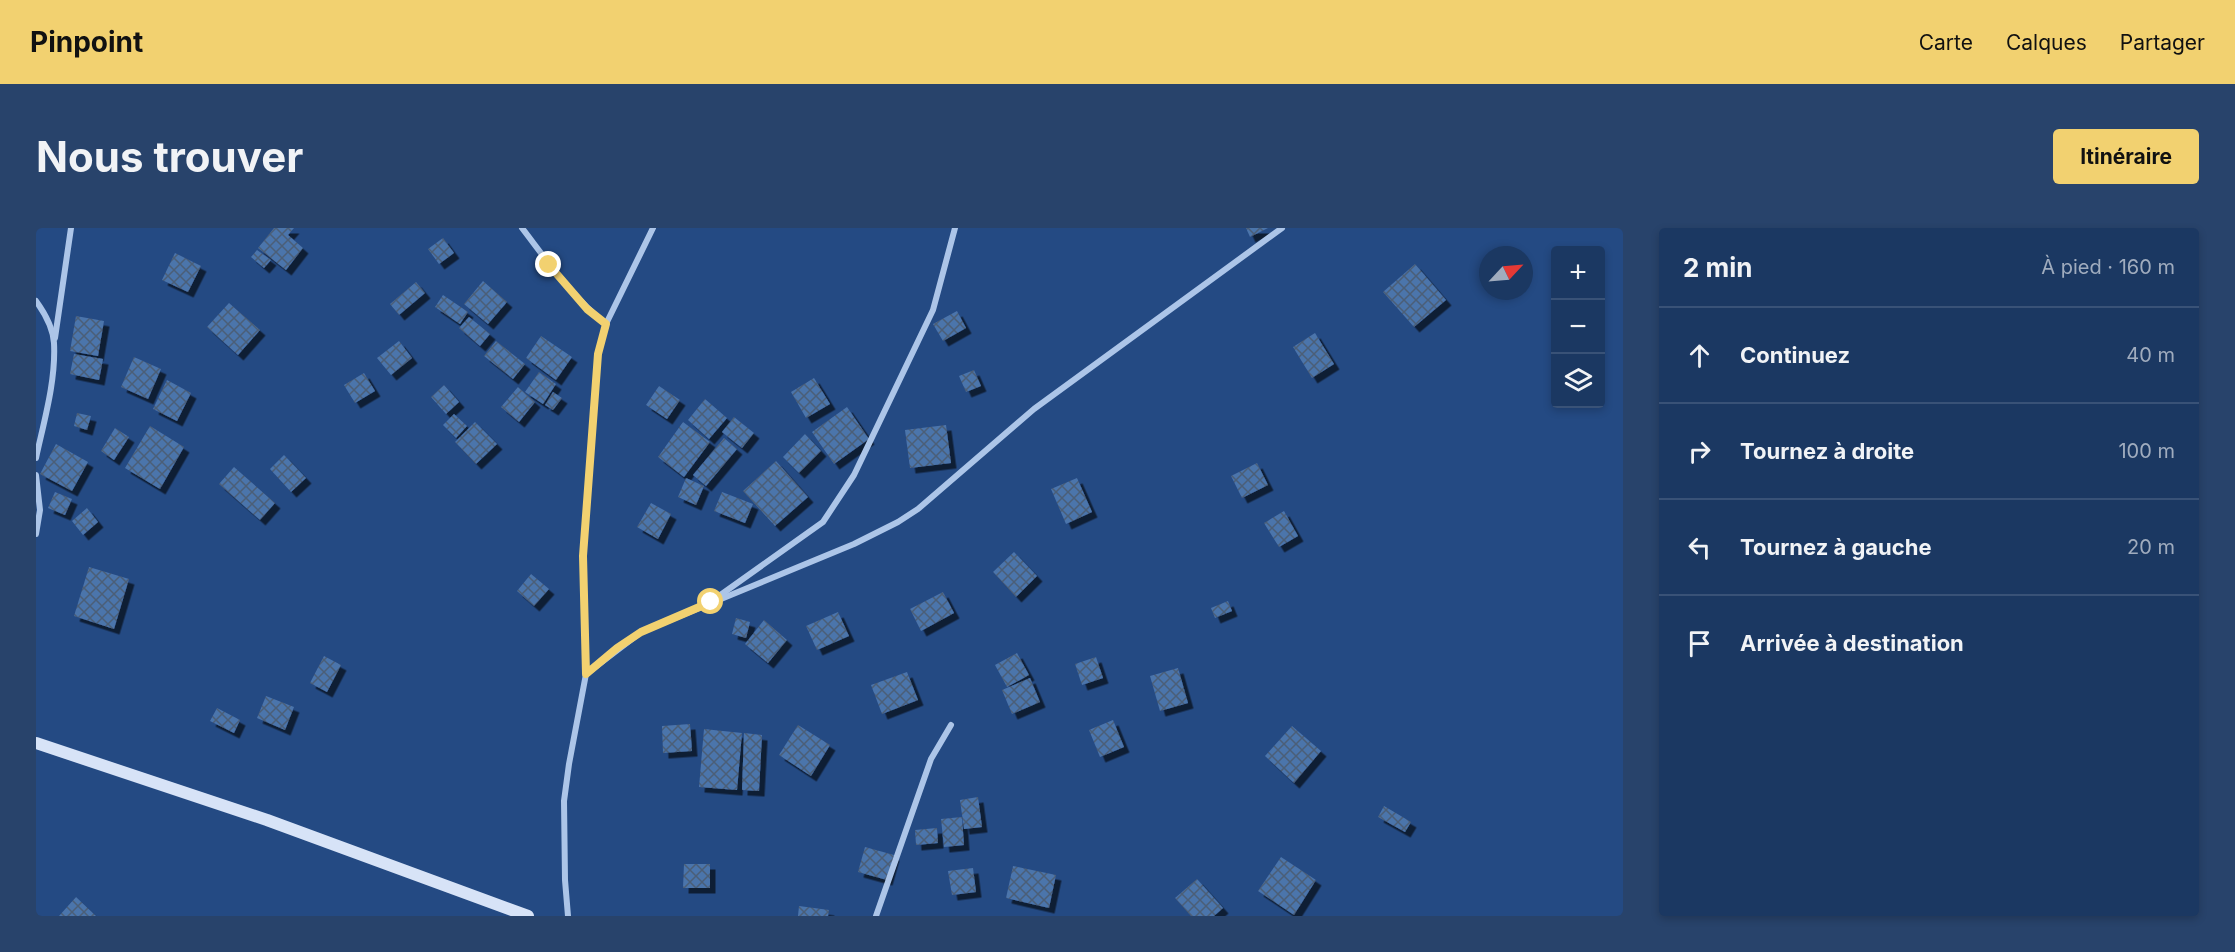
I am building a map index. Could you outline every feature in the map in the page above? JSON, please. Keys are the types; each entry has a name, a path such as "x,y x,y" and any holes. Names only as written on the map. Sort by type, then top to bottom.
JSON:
{"street":[{"path":"36,458 51,385 54,341 71,228"},
{"path":"522,228 549,265 587,309 606,324"},
{"path":"568,916 564,801 586,674 583,556 598,354 606,324 653,228"},
{"path":"711,602 824,522 854,475 933,309 955,228"},
{"path":"586,674 617,648 641,632 822,558 898,522 918,509 1034,409 1282,228"},
{"path":"36,300 44,313 54,341"},
{"path":"36,475 40,510 36,534"},
{"path":"876,916 931,759 951,725"},
{"path":"36,743 267,820 528,916"}],"building":[{"path":"274,228 294,228 288,235 303,248 286,270 258,248"},
{"path":"1246,228 1268,228 1250,237"},
{"path":"443,238 454,253 439,264 428,249"},
{"path":"257,250 271,260 264,268 251,257"},
{"path":"175,253 201,266 188,292 162,280"},
{"path":"1415,264 1446,300 1414,327 1383,292"},
{"path":"483,281 507,302 488,324 464,304"},
{"path":"416,282 425,293 399,315 390,304"},
{"path":"443,295 468,312 460,324 435,307"},
{"path":"229,303 260,330 238,355 207,327"},
{"path":"957,311 966,328 943,341 933,324"},
{"path":"76,316 104,321 98,356 70,351"},
{"path":"469,317 490,334 480,346 459,328"},
{"path":"1315,333 1334,364 1312,378 1293,347"},
{"path":"541,336 572,357 556,380 526,358"},
{"path":"399,341 412,358 391,375 377,358"},
{"path":"496,341 525,364 513,379 484,356"},
{"path":"74,354 103,359 99,380 70,374"},
{"path":"134,357 161,369 148,399 121,387"},
{"path":"974,370 981,386 966,392 959,376"},
{"path":"539,372 556,384 543,404 525,392"},
{"path":"364,373 375,391 355,403 344,385"},
{"path":"814,378 830,404 806,418 791,392"},
{"path":"167,380 191,393 177,421 153,409"},
{"path":"444,385 459,402 446,414 431,397"},
{"path":"659,386 680,400 667,419 646,405"},
{"path":"518,387 535,402 519,422 501,407"},
{"path":"553,392 562,398 553,410 545,405"},
{"path":"705,399 727,418 709,439 688,420"},
{"path":"847,407 869,439 834,464 812,432"},
{"path":"77,413 91,416 87,430 74,426"},
{"path":"454,414 467,426 456,438 443,425"},
{"path":"734,417 754,433 742,448 722,432"},
{"path":"475,422 497,444 476,464 455,442"},
{"path":"683,422 710,442 684,477 658,457"},
{"path":"946,425 951,463 910,468 905,430"},
{"path":"150,426 184,447 160,489 125,468"},
{"path":"115,428 129,437 114,460 101,451"},
{"path":"805,434 821,451 799,473 783,457"},
{"path":"724,438 737,449 706,486 693,475"},
{"path":"56,444 88,462 72,491 40,474"},
{"path":"284,455 306,478 291,492 270,469"},
{"path":"776,461 808,497 775,526 743,491"},
{"path":"1257,463 1268,485 1242,498 1231,476"},
{"path":"234,467 275,503 260,520 219,484"},
{"path":"686,478 704,486 696,505 678,497"},
{"path":"1077,478 1092,512 1066,524 1051,489"},
{"path":"55,492 72,499 65,515 48,508"},
{"path":"722,492 753,504 745,523 714,511"},
{"path":"651,503 671,514 658,539 637,527"},
{"path":"87,508 98,522 83,535 72,521"},
{"path":"1284,511 1298,536 1279,547 1264,523"},
{"path":"1014,552 1037,576 1016,597 993,572"},
{"path":"89,567 129,579 114,629 74,616"},
{"path":"531,574 549,589 534,606 517,591"},
{"path":"943,592 954,613 921,631 910,609"},
{"path":"1228,601 1232,611 1215,618 1211,608"},
{"path":"838,612 849,636 817,650 806,626"},
{"path":"736,618 750,622 746,638 732,634"},
{"path":"764,620 787,640 768,663 745,644"},
{"path":"1017,653 1029,675 1007,687 995,665"},
{"path":"324,656 341,665 327,692 310,683"},
{"path":"1096,657 1103,678 1082,685 1075,664"},
{"path":"1178,668 1188,703 1160,711 1150,676"},
{"path":"907,672 918,700 882,714 871,685"},
{"path":"1030,678 1040,702 1012,714 1002,690"},
{"path":"266,696 294,707 285,730 257,718"},
{"path":"217,708 240,720 234,733 210,721"},
{"path":"1113,720 1124,747 1100,757 1089,730"},
{"path":"690,724 692,751 663,753 662,726"},
{"path":"798,725 830,745 811,776 779,755"},
{"path":"1292,726 1321,751 1294,783 1265,756"},
{"path":"704,729 742,733 737,790 699,787"},
{"path":"744,733 762,735 759,791 742,790"},
{"path":"978,797 982,827 964,829 960,800"},
{"path":"1384,806 1411,822 1405,832 1378,817"},
{"path":"962,817 964,845 944,847 941,819"},
{"path":"937,828 938,843 916,845 915,830"},
{"path":"865,847 894,855 887,880 858,872"},
{"path":"1281,857 1316,880 1294,915 1258,891"},
{"path":"684,864 710,864 710,888 683,888"},
{"path":"1013,866 1056,875 1049,908 1006,898"},
{"path":"973,868 976,892 952,895 948,871"},
{"path":"1197,879 1223,908 1214,916 1191,916 1175,898"},
{"path":"76,897 96,916 59,916"},
{"path":"799,906 829,910 828,916 798,916"}],"route":[{"path":"549,265 587,309 606,324 598,354 591,420 583,556 586,674 617,648 641,632 711,602"}]}
